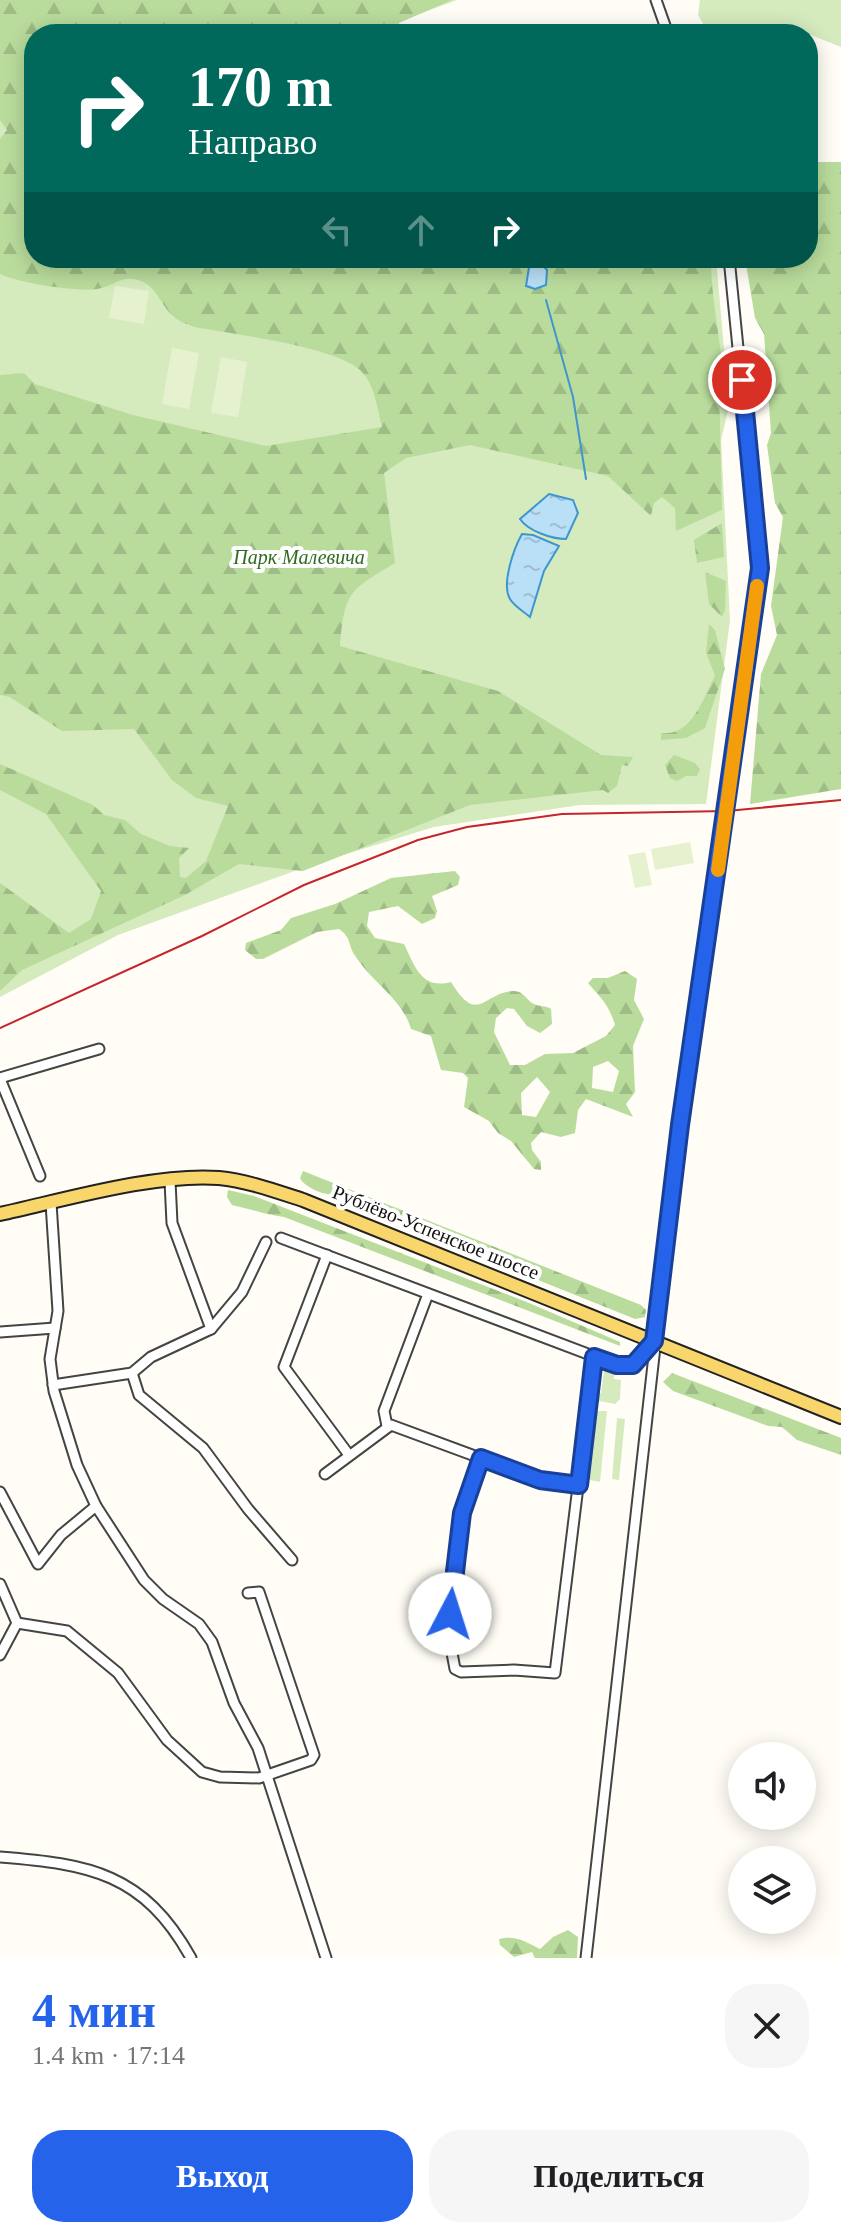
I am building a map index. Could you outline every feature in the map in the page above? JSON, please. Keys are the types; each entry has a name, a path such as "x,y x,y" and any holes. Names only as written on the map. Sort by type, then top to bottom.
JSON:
{"main road":[{"name":"Рублёво-Успенское шоссе","path":"0,1214 170,1181 221,1179 292,1197 841,1417"}],"street":[{"path":"656,0 664,24"},
{"path":"586,1958 679,1137 760,568 730,268"},
{"path":"40,1176 0,1078 99,1049"},
{"path":"170,1181 172,1223 211,1329"},
{"path":"51,1203 58,1311 50,1353 53,1385 77,1465 96,1506 144,1580 163,1599 199,1624 212,1642 234,1703 256,1741 326,1958"},
{"path":"281,1238 617,1365 633,1365 654,1341"},
{"path":"53,1385 132,1373 151,1357 211,1329 233,1307 266,1242"},
{"path":"327,1255 284,1367 349,1455"},
{"path":"387,1426 384,1411 428,1294"},
{"path":"0,1332 55,1328"},
{"path":"481,1458 462,1513 450,1602 454,1665 458,1671 555,1673 594,1357"},
{"path":"132,1373 139,1395 203,1448 248,1509 292,1560"},
{"path":"325,1474 387,1426 396,1426 540,1480 579,1485"},
{"path":"0,1492 38,1564 61,1535 96,1506"},
{"path":"0,1584 17,1623"},
{"path":"17,1623 67,1631 118,1673 167,1740 202,1772 220,1777 268,1776 311,1760 314,1755 259,1592 248,1593"},
{"path":"0,1655 17,1623"},
{"path":"0,1857 72,1863 137,1891 161,1916 191,1958"}],"green space":[{"name":"Парк Малевича","path":"0,0 457,0 397,22 24,24 24,268 717,268 729,406 721,440 730,620 706,804 580,805 434,827 311,865 118,935 0,997"},
{"name":"Парк Малевича","path":"0,0 452,0 399,24 24,24 24,268 711,268 724,378 719,383 722,510 676,531 675,508 662,497 654,503 651,516 608,476 470,445 406,458 384,473 395,563 352,594 344,614 340,646 498,691 601,755 633,757 628,766 622,765 617,786 608,793 603,790 470,805 303,871 239,864 185,895 22,970 0,991 0,883 69,933 91,919 101,891 46,814 0,790 0,764 93,805 104,815 125,820 141,834 170,846 189,848 179,858 180,877 186,878 206,861 228,806 196,798 172,780 134,729 62,731 10,697 0,695 0,375 24,373 35,384 133,415 266,446 382,427 375,397 365,376 347,362 328,354 181,322 150,287 138,280 121,280 97,289 76,289 0,274 0,139 7,130 0,120"},
{"path":"700,0 841,0 841,47 818,38 818,24 703,24 698,15"},
{"path":"818,162 841,162 841,789 750,804 761,674 777,635 771,606 783,517 775,503 767,445 771,433 764,334 755,318 747,268 818,268"},
{"path":"115,286 149,291 144,324 109,318"},
{"path":"172,348 199,353 189,409 162,404"},
{"path":"221,357 247,362 238,417 211,413"},
{"path":"722,523 724,557 697,563 694,540"},
{"path":"705,572 726,581 722,617 709,604"},
{"path":"709,624 715,630 725,669 705,728 686,738 661,740 661,733 672,733 689,723 715,676 706,652"},
{"path":"674,755 695,763 700,769 697,776 686,776 677,781 670,778 665,765"},
{"path":"690,842 694,863 655,870 651,849"},
{"path":"645,852 652,885 635,888 628,855"},
{"path":"455,871 460,877 458,885 432,896 437,911 435,918 422,924 398,906 369,912 367,926 375,938 404,944 420,974 433,983 451,982 460,995 475,1005 516,991 534,1004 551,1009 552,1024 540,1033 527,1026 514,1009 507,1008 496,1018 494,1032 510,1065 525,1065 545,1054 573,1053 606,1036 615,1025 613,1018 588,983 593,978 608,978 625,971 637,979 634,1000 644,1019 633,1046 635,1092 626,1104 633,1117 586,1099 578,1110 575,1133 561,1137 541,1132 531,1143 541,1162 541,1170 534,1169 489,1121 464,1107 468,1078 463,1073 441,1070 431,1036 411,1029 401,1008 361,964 343,932 339,929 317,932 263,959 256,959 245,950 246,943 281,930 291,918 335,904 391,878","holes":["608,1061 619,1071 613,1092 592,1088 593,1067","537,1077 550,1092 536,1117 522,1115 521,1093"]},
{"path":"303,1171 641,1305 646,1310 645,1317 635,1319 354,1206 339,1195 317,1191 300,1178"},
{"path":"228,1190 254,1196 529,1303 620,1342 620,1346 284,1217 232,1205 227,1197"},
{"path":"599,1361 614,1369 614,1379 621,1380 620,1399 615,1404 594,1400 596,1393 601,1393 604,1371 598,1370"},
{"path":"672,1373 841,1438 841,1455 797,1440 782,1427 768,1426 673,1391 663,1382"},
{"path":"607,1411 600,1482 590,1480 588,1475 594,1415"},
{"path":"617,1418 625,1419 619,1480 612,1479"},
{"path":"568,1930 578,1937 577,1958 535,1958 532,1952 514,1957 500,1945 499,1939 511,1938 540,1949 553,1937"}],"water":[{"path":"529,268 547,270 546,285 535,289 526,286"},
{"path":"549,494 573,500 578,513 566,539 541,534 520,519"},
{"path":"522,534 533,535 559,546 544,571 530,617 510,599 507,584 515,548"}],"waterway":[{"path":"546,300 573,397 586,479"}],"railway":[{"path":"0,1028 202,936 304,885 418,840 467,827 562,814 727,811 841,800"}],"slow traffic":[{"path":"718,870 757,586"}],"route":[{"path":"450,1614 462,1513 481,1458 540,1480 579,1485 594,1357 625,1367 633,1365 642,1359 654,1341 680,1125 724,837 760,568 742,380"}]}
